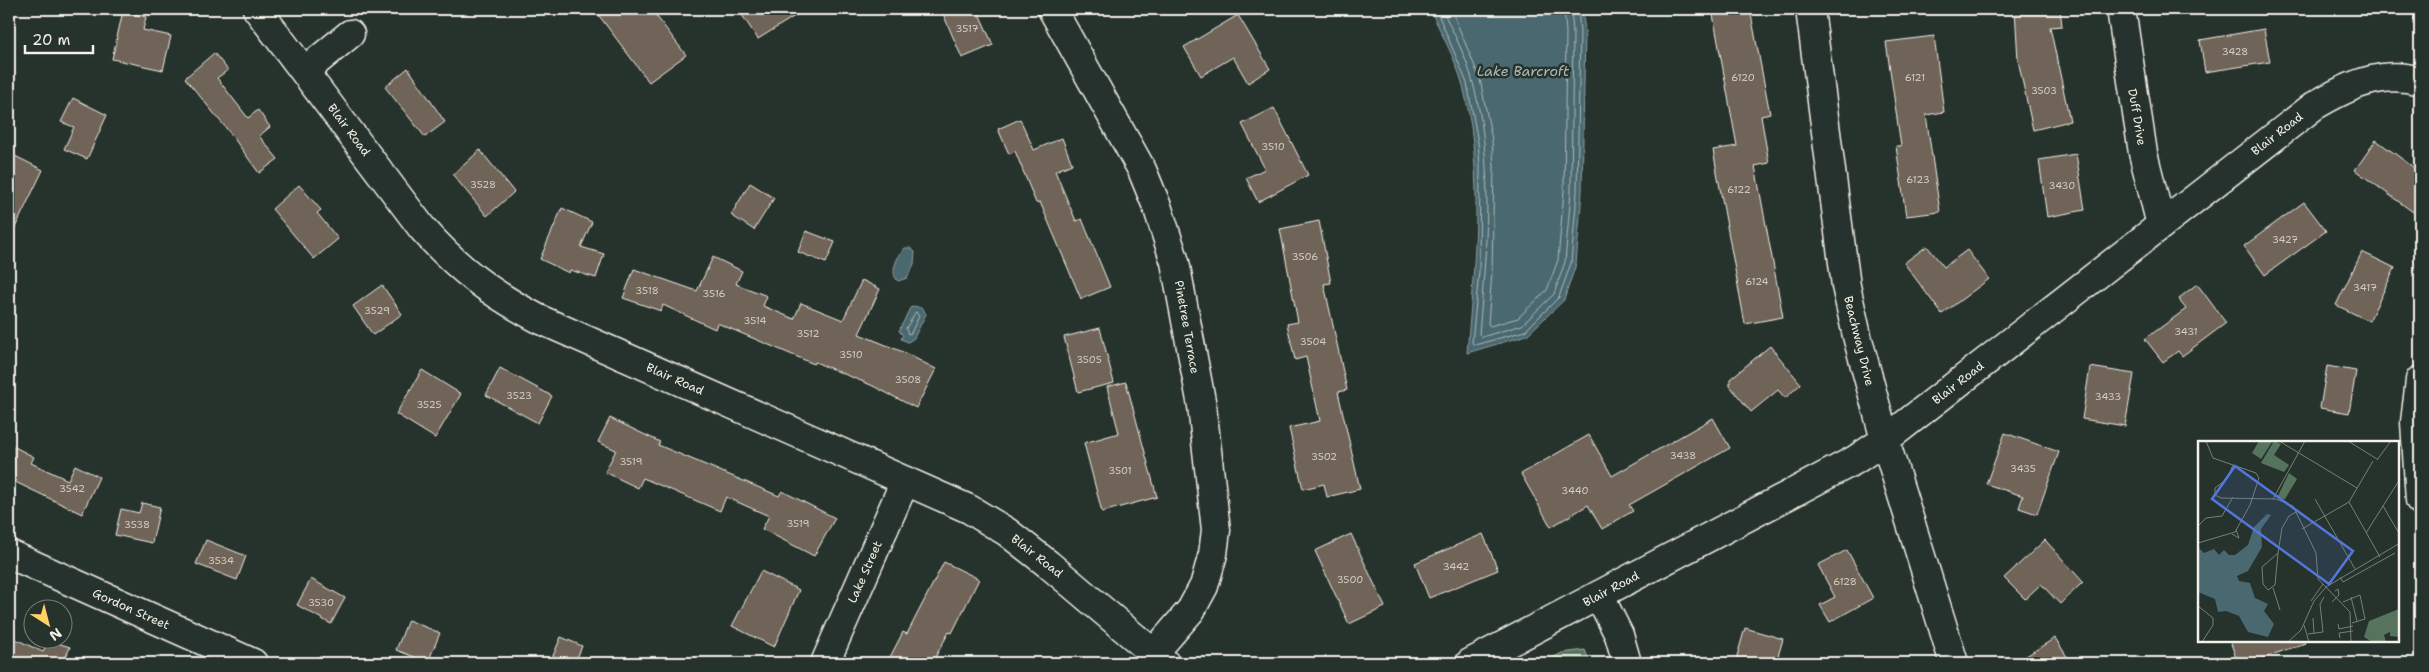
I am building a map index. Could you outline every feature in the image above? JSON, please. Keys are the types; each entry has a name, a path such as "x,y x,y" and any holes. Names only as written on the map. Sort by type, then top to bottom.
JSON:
{"street":[{"name":"Blair Road","path":"257,9 422,228 447,256 479,284 539,319 969,509 1006,532 1114,618 1159,658"},
{"name":"Pinetree Terrace","path":"1052,9 1142,170 1158,209 1175,262 1202,406 1216,530 1213,554 1204,586 1191,610 1159,658"},
{"name":"Beachway Drive","path":"1810,9 1846,286 1885,440 1954,663"},
{"name":"Duff Drive","path":"2120,9 2143,153 2161,225"},
{"path":"305,71 350,34"},
{"name":"Blair Road","path":"1470,663 1783,500 1855,460 1885,440 2314,106 2342,90 2366,80 2391,77 2420,81"},
{"path":"2420,380 2415,422 2420,500"},
{"name":"Lake Street","path":"825,663 906,481"},
{"name":"Gordon Street","path":"9,554 253,663"},
{"path":"1599,595 1619,635 1628,663"}],"green space":[{"path":"1585,650 1590,663 1542,663 1562,653"}],"water":[{"name":"Lake Barcroft","path":"1430,9 1582,9 1585,31 1582,192 1576,264 1564,300 1527,335 1467,353 1475,253 1476,186 1474,152 1470,119 1460,76"},
{"path":"905,248 910,248 915,252 914,264 907,278 898,281 894,274 895,264"},
{"path":"915,306 923,309 926,314 914,338 908,342 901,339 903,335 899,331 910,308"}],"building":[{"path":"594,9 651,9 686,55 649,82"},
{"path":"738,9 806,9 758,39"},
{"path":"941,9 977,9 993,45 962,58"},
{"path":"1712,9 1750,9 1770,114 1761,116 1769,163 1755,166 1783,317 1745,324 1713,150 1737,146"},
{"path":"2015,9 2060,9 2062,26 2050,27 2070,121 2033,130 2018,60"},
{"path":"123,11 146,17 143,30 171,36 163,70 112,59"},
{"path":"1238,15 1270,69 1248,83 1233,57 1201,76 1184,47"},
{"path":"2264,29 2270,62 2205,72 2200,40"},
{"path":"1934,36 1944,112 1926,115 1940,212 1906,216 1896,146 1901,146 1886,42"},
{"path":"214,53 228,70 217,78 248,118 258,110 270,127 259,136 278,159 259,173 230,133 185,78"},
{"path":"408,68 445,122 425,137 385,87"},
{"path":"73,98 107,115 87,159 64,149 74,127 61,122"},
{"path":"1274,108 1308,175 1258,202 1246,178 1265,169 1242,124"},
{"path":"1020,119 1034,150 1062,138 1072,164 1055,171 1076,221 1082,219 1110,287 1081,299 1040,202 1036,203 1015,151 1009,154 998,129"},
{"path":"2376,140 2420,172 2420,217 2355,170"},
{"path":"480,150 514,192 487,216 453,175"},
{"path":"2076,154 2085,210 2047,217 2039,160"},
{"path":"15,156 43,170 9,240 9,169"},
{"path":"750,183 774,198 754,230 731,215"},
{"path":"299,185 321,210 317,213 338,239 314,259 272,209"},
{"path":"2304,202 2326,231 2265,275 2244,246"},
{"path":"562,208 592,222 581,247 604,254 596,278 570,270 569,273 540,259"},
{"path":"1319,221 1331,283 1324,284 1347,390 1338,392 1360,489 1327,497 1324,484 1303,489 1289,428 1320,421 1306,357 1295,360 1287,324 1298,322 1280,229"},
{"path":"806,231 835,242 826,263 798,252"},
{"path":"1927,246 1944,267 1967,250 1989,279 1942,314 1904,263"},
{"path":"2362,252 2395,268 2369,321 2336,305"},
{"path":"713,257 742,271 736,284 767,296 763,306 794,319 801,303 843,320 862,280 880,289 859,334 903,352 936,369 916,408 871,385 815,362 814,364 717,323 715,329 663,305 661,311 623,298 634,269 697,291"},
{"path":"2197,284 2226,323 2182,356 2178,351 2163,362 2145,339 2186,309 2178,299"},
{"path":"382,285 402,314 373,335 353,306"},
{"path":"1100,328 1114,383 1078,392 1064,337"},
{"path":"1770,346 1801,384 1785,398 1778,390 1751,412 1730,386 1730,379"},
{"path":"2327,366 2356,371 2349,413 2320,408"},
{"path":"2090,367 2134,374 2125,426 2082,419"},
{"path":"500,368 552,396 538,423 486,395"},
{"path":"422,370 461,394 435,438 396,414"},
{"path":"1126,382 1157,497 1102,512 1084,443 1119,433 1107,387"},
{"path":"610,418 660,442 658,445 779,496 782,491 835,518 814,556 762,529 769,516 726,497 720,511 643,478 638,488 605,472 616,450 598,442"},
{"path":"1713,418 1730,448 1629,505 1633,511 1602,529 1588,505 1551,527 1521,474 1589,435 1612,476"},
{"path":"2005,433 2059,452 2037,514 2019,508 2023,496 1986,484"},
{"path":"9,444 34,457 31,463 68,480 75,465 99,477 82,514 9,479"},
{"path":"142,503 160,507 152,543 115,535 121,509 139,513"},
{"path":"1351,534 1385,607 1349,624 1315,551"},
{"path":"1483,534 1498,570 1429,598 1415,563"},
{"path":"206,540 246,556 237,580 196,564"},
{"path":"2045,540 2083,582 2060,604 2041,584 2025,599 2004,578"},
{"path":"1847,550 1873,598 1830,622 1820,605 1835,597 1818,565"},
{"path":"944,562 979,579 952,633 949,632 932,663 887,663 903,632 907,634"},
{"path":"761,571 799,590 774,647 732,626"},
{"path":"311,579 345,598 331,624 297,605"},
{"path":"408,620 440,633 428,662 396,650"},
{"path":"1745,628 1783,639 1776,663 1735,663"},
{"path":"9,636 22,642 22,650 39,650 43,652 44,650 69,650 64,662 67,663 9,663"},
{"path":"561,637 582,646 575,663 550,663"},
{"path":"2055,638 2071,663 2015,663"},
{"path":"2230,642 2305,643 2249,663 2238,663"}]}
